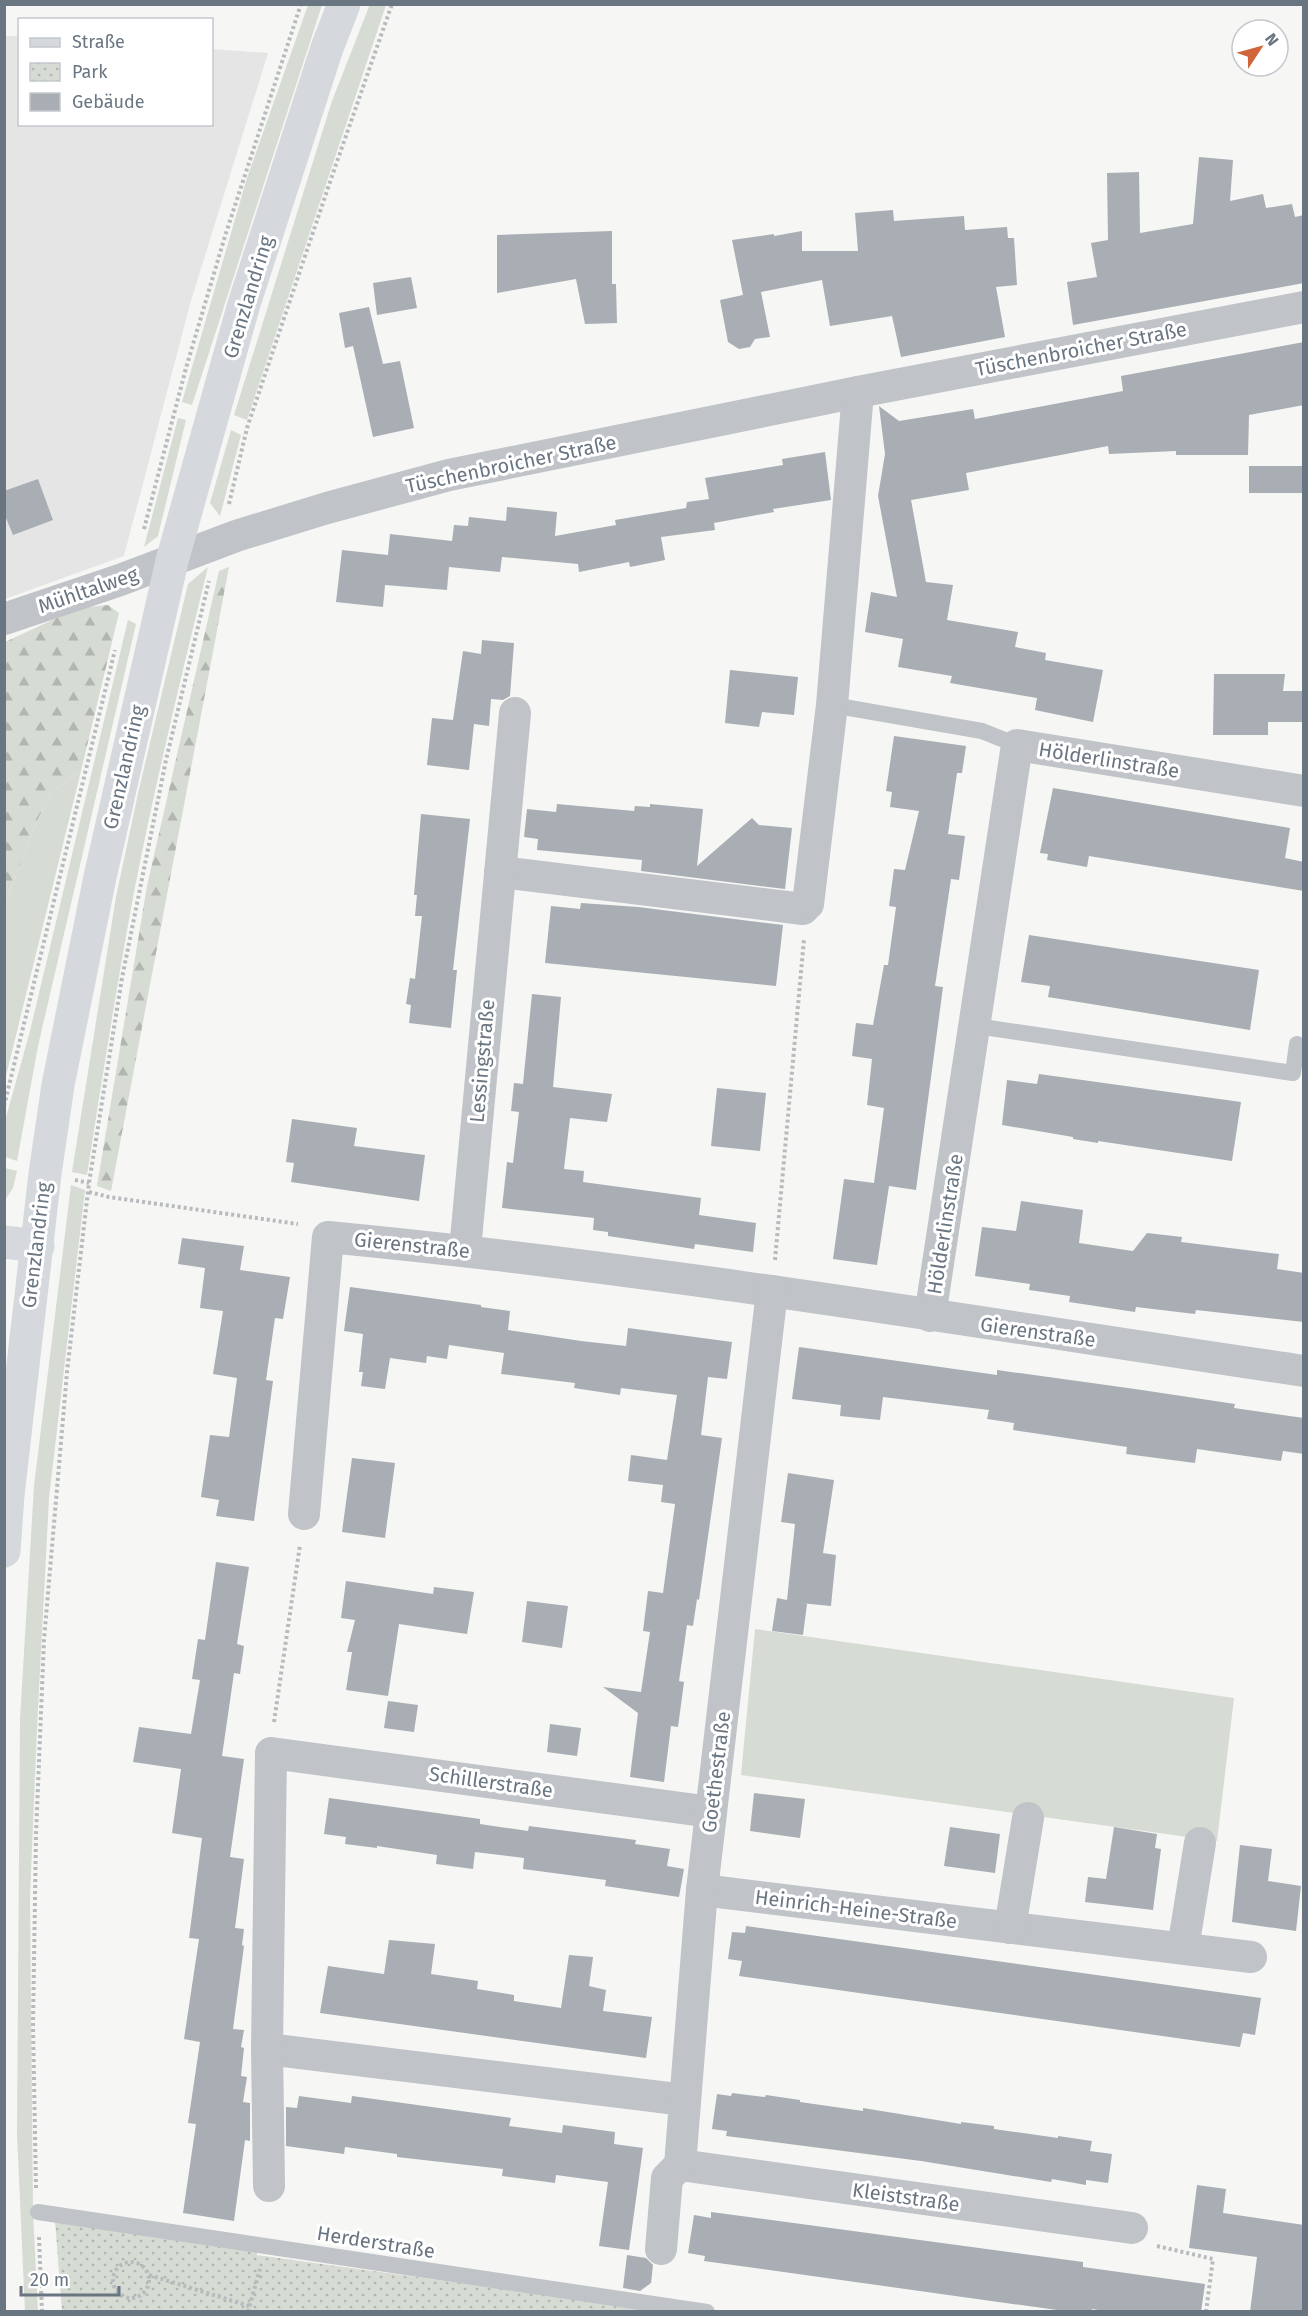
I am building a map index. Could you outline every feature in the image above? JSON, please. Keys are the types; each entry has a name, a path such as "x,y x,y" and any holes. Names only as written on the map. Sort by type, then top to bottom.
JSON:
{"main road":[{"name":"Grenzlandring","path":"4,1551 17,1298 38,1246 58,1085 102,866 172,561 244,304 327,48 344,4"},
{"path":"4,1242 38,1246"}],"street":[{"name":"Tüschenbroicher Straße","path":"172,561 219,542 327,508 449,475 858,392 1304,307"},
{"path":"500,872 806,906 832,705 858,392"},
{"name":"Mühltalweg","path":"4,619 172,561"},
{"name":"Lessingstraße","path":"465,1250 515,713"},
{"name":"Hölderlinstraße","path":"930,1316 1017,745 1304,791"},
{"name":"Gierenstraße","path":"304,1514 328,1237 465,1250 772,1291 1304,1371"},
{"name":"Goethestraße","path":"661,2249 667,2178 680,2165 702,1890 772,1291"},
{"path":"269,2186 267,2049 272,1753"},
{"name":"Schillerstraße","path":"272,1753 711,1812"},
{"path":"1010,1928 1028,1818"},
{"path":"1183,1948 1200,1843"},
{"name":"Heinrich-Heine-Straße","path":"702,1890 1251,1957"},
{"path":"267,2049 685,2100"},
{"name":"Kleiststraße","path":"680,2165 1132,2228"}],"lane":[{"path":"832,705 982,731 1017,745"},
{"path":"976,1026 1293,1073 1297,1044"},
{"name":"Herderstraße","path":"38,2212 707,2312"}],"path":[{"path":"42,2312 34,2160 33,2025 36,1834 44,1640 67,1372 89,1192 124,967 166,760 247,428 392,4"},
{"path":"772,1291 806,906"},
{"path":"89,1192 299,1224 328,1237"},
{"path":"272,1753 304,1514"},
{"path":"1132,2228 1160,2248 1213,2259 1206,2312"},
{"path":"149,2275 149,2285 145,2293 136,2298 126,2298 118,2294 113,2285 113,2276 118,2267 126,2262 136,2262 144,2267 149,2275 249,2306"}],"shaded area":[{"path":"5,36 18,36 18,126 213,126 213,49 268,53 190,304 124,556 5,599"}],"green space":[{"path":"370,4 386,5 247,420 234,415 332,101"},
{"path":"308,5 322,5 192,405 182,402 247,178"},
{"path":"178,418 186,420 158,536 144,547"},
{"path":"231,430 241,435 220,516 210,503"},
{"path":"208,567 160,767 135,887 87,1175 72,1172 116,897 139,789 188,584"},
{"path":"229,567 111,1191 97,1186 147,886 219,571"},
{"path":"108,605 119,613 81,771 50,794 35,825 5,904 5,642 78,608"},
{"path":"128,620 136,624 38,1046 17,1161 5,1157 5,1121 30,1031"},
{"path":"81,771 5,1080 5,904 35,825 50,794"},
{"path":"5,1168 17,1171 13,1188 5,1200"},
{"path":"71,1185 85,1190 49,1498 30,1897 33,2213 38,2311 25,2312 17,2133 20,1719 34,1486"},
{"path":"755,1629 1234,1698 1217,1841 741,1775"},
{"path":"55,2220 257,2248 257,2255 663,2311 62,2311"}],"building":[{"path":"1199,157 1233,160 1230,201 1263,194 1266,208 1292,204 1295,217 1304,215 1304,283 1073,325 1067,282 1097,277 1091,243 1108,240 1107,173 1139,172 1140,233 1193,224"},
{"path":"893,210 894,221 964,216 965,230 1007,227 1008,238 1014,238 1017,285 996,287 1005,337 901,357 892,316 830,326 822,280 761,292 770,337 755,339 750,347 739,349 728,342 720,300 743,295 732,240 802,231 802,251 858,251 855,213"},
{"path":"612,231 612,284 616,284 617,323 585,324 576,279 497,293 497,235"},
{"path":"411,277 417,308 377,315 373,283"},
{"path":"369,307 383,364 400,361 414,428 373,437 353,346 345,348 339,313"},
{"path":"1304,342 1304,405 1249,415 1248,455 1176,455 1176,451 1109,454 1108,446 966,473 969,490 911,500 926,582 953,585 947,620 1018,632 1015,647 1046,653 1045,660 1103,670 1093,722 1035,710 1037,698 950,683 952,676 898,667 903,639 865,632 871,592 897,597 878,496 885,454 879,406 899,421 973,409 975,419 1123,391 1121,376"},
{"path":"825,452 831,500 773,509 774,512 714,523 715,530 661,537 665,560 630,567 629,562 579,572 578,564 502,557 500,572 449,567 447,590 385,585 383,607 336,602 342,550 388,555 390,534 452,541 454,525 468,526 469,517 506,521 507,507 557,512 555,536 616,525 615,520 686,508 687,502 709,499 705,478 783,465 782,459"},
{"path":"1249,466 1304,466 1304,493 1249,493"},
{"path":"38,479 53,520 13,535 4,513 4,491"},
{"path":"482,640 514,643 510,696 503,700 491,699 489,726 474,724 469,770 427,765 432,718 453,720 463,651 481,654"},
{"path":"730,670 798,677 794,715 762,712 759,727 725,723"},
{"path":"1214,674 1285,674 1283,691 1302,691 1302,722 1268,722 1268,735 1213,735"},
{"path":"894,736 966,746 962,773 957,773 948,834 965,836 959,880 951,879 935,986 943,987 916,1190 889,1186 877,1265 833,1259 844,1179 874,1183 884,1108 867,1105 872,1059 852,1056 856,1023 873,1025 884,965 888,965 896,907 889,906 894,869 905,870 919,811 890,807 892,792 886,791"},
{"path":"1053,788 1290,828 1285,858 1304,862 1304,891 1089,856 1087,867 1047,860 1048,854 1040,853"},
{"path":"557,804 634,811 635,806 650,807 650,804 703,809 697,866 752,818 759,825 792,828 785,889 641,871 642,860 537,850 538,839 524,837 527,809 556,812"},
{"path":"421,814 470,819 453,970 457,970 451,1028 409,1023 411,1005 406,1004 410,978 415,979 422,916 415,916 417,895 414,895"},
{"path":"581,903 638,907 783,925 776,986 545,963 551,906 580,909"},
{"path":"1029,935 1259,970 1250,1030 1048,997 1050,986 1021,982"},
{"path":"532,994 561,997 553,1087 612,1094 607,1122 570,1118 564,1169 584,1171 583,1182 701,1198 699,1215 756,1223 753,1252 695,1244 694,1249 608,1236 608,1232 593,1230 594,1218 502,1208 507,1162 513,1163 519,1112 511,1111 514,1083 523,1084"},
{"path":"1039,1074 1241,1102 1232,1161 1098,1141 1098,1143 1002,1125 1007,1080 1037,1084"},
{"path":"717,1088 766,1093 760,1151 711,1146"},
{"path":"292,1119 357,1128 354,1146 425,1155 419,1201 291,1182 294,1163 286,1162"},
{"path":"1021,1201 1083,1210 1079,1243 1133,1251 1147,1233 1182,1237 1181,1242 1279,1254 1277,1269 1304,1273 1304,1322 1196,1310 1195,1314 1136,1307 1135,1312 1069,1302 1070,1296 1029,1290 1030,1284 975,1276 982,1227 1016,1231"},
{"path":"182,1238 244,1246 240,1270 290,1277 283,1319 275,1318 266,1380 273,1381 254,1521 216,1516 219,1500 201,1497 210,1435 229,1437 237,1378 213,1374 223,1311 200,1308 205,1268 178,1264"},
{"path":"350,1287 510,1311 508,1330 581,1341 626,1346 628,1328 732,1342 727,1379 708,1377 701,1435 722,1438 699,1600 697,1599 693,1626 687,1625 679,1681 684,1682 678,1727 671,1726 664,1782 630,1777 638,1713 603,1687 641,1692 650,1632 643,1631 648,1591 663,1593 675,1504 661,1502 663,1485 628,1481 631,1455 667,1460 677,1395 621,1388 620,1395 574,1388 575,1383 501,1374 504,1353 449,1345 447,1359 427,1356 426,1363 390,1358 385,1389 361,1386 363,1372 359,1372 363,1334 344,1331"},
{"path":"799,1347 997,1375 997,1370 1135,1389 1235,1404 1234,1408 1304,1418 1304,1454 1283,1451 1281,1461 1197,1449 1195,1463 1126,1454 1127,1447 1013,1430 1014,1423 987,1419 989,1410 883,1397 880,1420 840,1416 841,1405 792,1399"},
{"path":"352,1458 395,1463 385,1538 342,1532"},
{"path":"788,1473 834,1480 823,1553 836,1555 831,1606 800,1603 807,1604 803,1635 772,1631 777,1598 787,1600 795,1524 781,1522"},
{"path":"216,1562 249,1567 237,1644 244,1646 240,1674 234,1673 222,1756 244,1759 230,1857 244,1859 235,1928 244,1929 242,1945 244,1946 233,2029 244,2030 241,2047 244,2048 241,2076 247,2077 243,2102 250,2103 250,2141 245,2140 234,2221 183,2213 196,2124 188,2123 200,2042 184,2039 199,1939 189,1938 202,1838 172,1833 181,1769 133,1762 139,1727 191,1734 200,1680 192,1679 198,1639 205,1640"},
{"path":"346,1581 433,1594 434,1587 474,1592 467,1634 399,1624 388,1696 346,1690 352,1652 347,1652 355,1620 341,1618"},
{"path":"527,1601 568,1606 562,1648 522,1642"},
{"path":"388,1701 418,1705 414,1732 384,1728"},
{"path":"550,1724 581,1728 577,1756 547,1752"},
{"path":"754,1793 805,1799 800,1838 750,1831"},
{"path":"329,1798 480,1819 480,1824 528,1831 529,1826 636,1840 635,1844 670,1849 667,1866 684,1869 679,1897 605,1886 606,1880 523,1869 524,1858 475,1852 473,1869 436,1864 437,1855 377,1846 377,1848 345,1844 346,1837 324,1834"},
{"path":"950,1827 1000,1834 995,1873 944,1866"},
{"path":"1114,1827 1157,1834 1155,1848 1161,1849 1153,1910 1085,1902 1088,1877 1106,1879"},
{"path":"1240,1845 1272,1849 1268,1881 1301,1886 1296,1931 1232,1922"},
{"path":"746,1926 1261,1998 1255,2035 1243,2033 1240,2047 739,1976 742,1961 728,1959 732,1932 745,1933"},
{"path":"389,1940 435,1944 431,1974 478,1981 477,1989 514,1995 514,2001 561,2008 569,1955 593,1957 589,1986 606,1990 603,2011 652,2017 646,2058 320,2013 328,1966 384,1974"},
{"path":"732,2093 765,2097 766,2095 863,2111 863,2108 961,2124 961,2122 994,2126 994,2129 1092,2141 1090,2151 1112,2154 1108,2183 1086,2180 1086,2185 1052,2179 1051,2182 921,2161 726,2136 727,2131 712,2129 717,2094 731,2096"},
{"path":"299,2096 351,2103 352,2096 511,2118 509,2126 562,2133 563,2125 615,2132 614,2144 643,2148 629,2250 599,2246 608,2182 556,2175 555,2183 502,2176 503,2169 397,2157 397,2154 345,2147 344,2154 286,2146 286,2107 297,2108"},
{"path":"1197,2185 1226,2189 1223,2213 1304,2225 1304,2312 1250,2312 1257,2257 1189,2248"},
{"path":"711,2212 1083,2262 1083,2267 1205,2284 1201,2312 1110,2312 1092,2309 1092,2312 1071,2312 704,2261 705,2256 688,2253 694,2215 711,2218"},
{"path":"627,2255 646,2258 653,2265 651,2283 640,2291 623,2288"}]}
